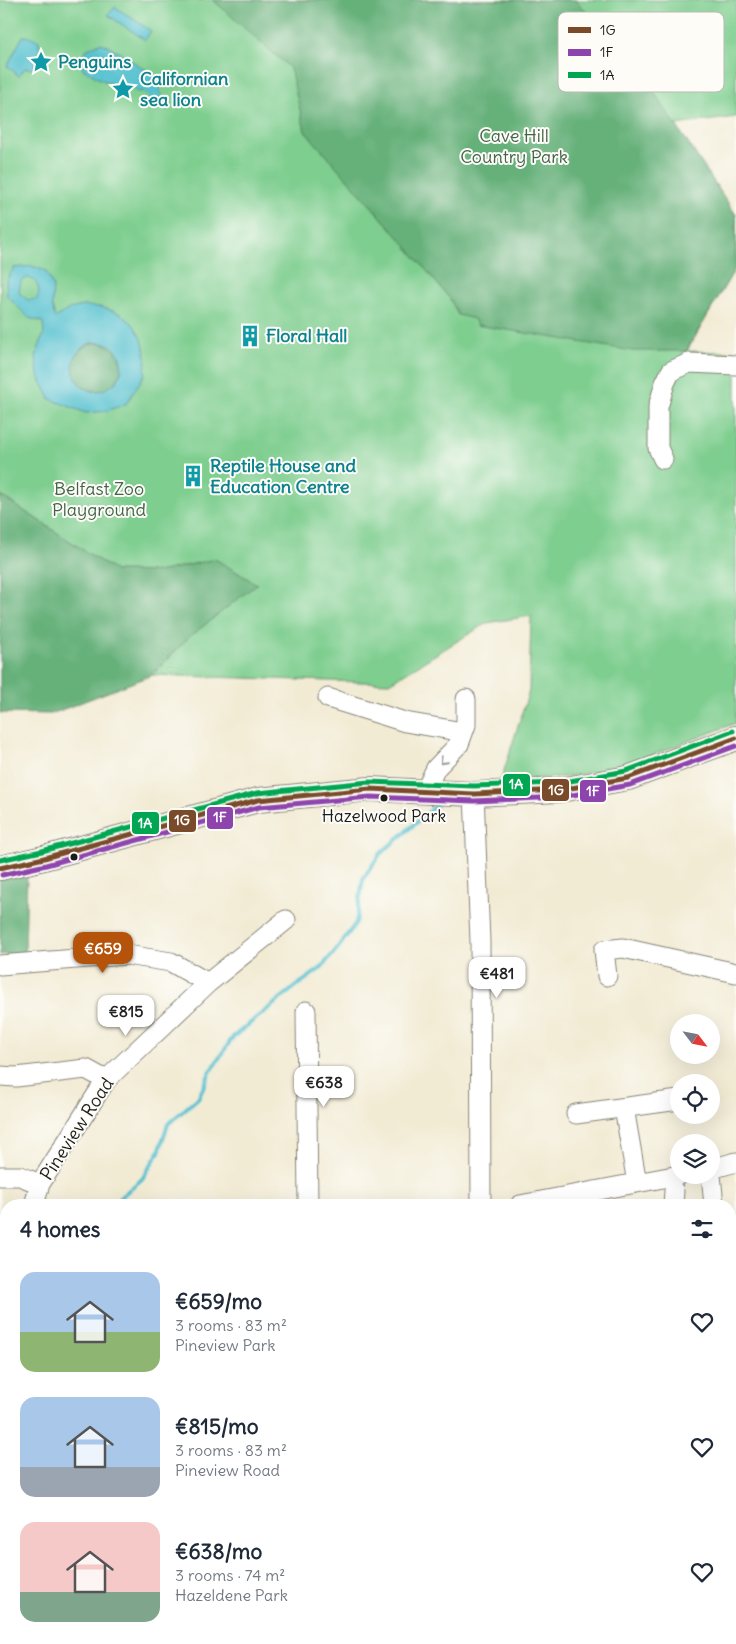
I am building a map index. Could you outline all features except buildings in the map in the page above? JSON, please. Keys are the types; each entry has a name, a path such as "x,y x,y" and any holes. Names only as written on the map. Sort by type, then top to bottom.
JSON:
{"main road":[{"path":"0,868 44,858 258,800 370,789 474,794 560,790 628,778 736,738"}],"street":[{"path":"663,459 658,448 658,407 664,384 671,371 689,363 736,365"},
{"path":"328,698 405,722 463,732"},
{"path":"424,793 436,768 459,744 466,725 466,699"},
{"path":"474,794 480,941 481,1199"},
{"name":"Pineview Road","path":"36,1199 40,1184 106,1080 208,983 286,920"},
{"path":"607,976 604,950 623,948 736,973"},
{"path":"0,965 127,955 171,962 208,983"},
{"path":"306,1011 308,1199"},
{"path":"0,1076 16,1077 86,1069 106,1080"},
{"path":"576,1114 670,1101"},
{"path":"624,1108 637,1183"},
{"path":"720,1166 736,1162"},
{"path":"0,1176 20,1176 40,1184"},
{"path":"552,1199 637,1183 675,1190"},
{"path":"712,1184 713,1199"}],"green space":[{"name":"Belfast Zoo Playground","path":"0,0 736,0 736,117 676,125 736,215 736,267 687,351 736,352 736,723 624,766 565,777 501,780 529,691 531,616 487,623 389,683 152,675 188,638 215,559 159,572 115,571 3,497 0,497"},
{"name":"Cave Hill Country Park","path":"213,0 576,0 586,12 558,12 558,92 654,92 736,215 736,267 686,351 633,351 477,325 474,319 458,315 450,299 402,241 305,131 290,68"},
{"path":"92,343 102,343 114,350 121,362 121,372 114,384 102,391 92,391 84,387 77,380 73,372 73,362 77,354 84,347"},
{"path":"0,497 3,497 115,571 159,572 215,559 257,584 188,638 152,675 51,714 0,713"},
{"path":"27,872 25,952 0,955 0,880"}],"water":[{"path":"115,7 151,31 145,40 108,15"},
{"path":"23,36 32,37 39,41 40,52 33,69 25,68 19,76 7,66"},
{"path":"100,43 109,46 155,76 161,98 155,102 143,91 138,92 125,85 117,86 83,69 81,61 86,50"},
{"path":"32,266 46,271 53,286 52,305 55,318 69,309 83,306 101,307 119,313 133,324 142,339 146,357 145,374 126,404 106,411 86,413 50,399 38,375 36,356 44,333 43,322 29,318 7,296 6,281 14,268","holes":["27,278 34,280 37,285 39,291 37,299 28,300 19,293 21,281","93,342 108,344 113,347 121,361 121,371 116,382 105,389 95,391 86,389 79,383 73,366 76,356 82,348"]}],"waterway":[{"path":"118,1199 142,1179 159,1152 168,1124 199,1097 210,1072 233,1037 320,969 337,949 356,923 363,879 380,854 439,803"}],"transit line":[{"name":"1A","path":"0,860 42,851 257,793 369,782 474,786 559,783 626,771 733,731"},
{"name":"1G","path":"0,868 44,858 258,800 370,789 474,794 560,790 628,778 736,738"},
{"name":"1F","path":"2,875 46,865 259,807 370,797 474,801 561,797 630,785 736,746"}],"place":[{"name":"Penguins","path":"41,62"},
{"name":"Californian sea lion","path":"123,89"},
{"name":"Floral Hall","path":"250,336"},
{"name":"Reptile House and Education Centre","path":"193,476"},
{"name":"Hazelwood Park","path":"384,798"}]}
